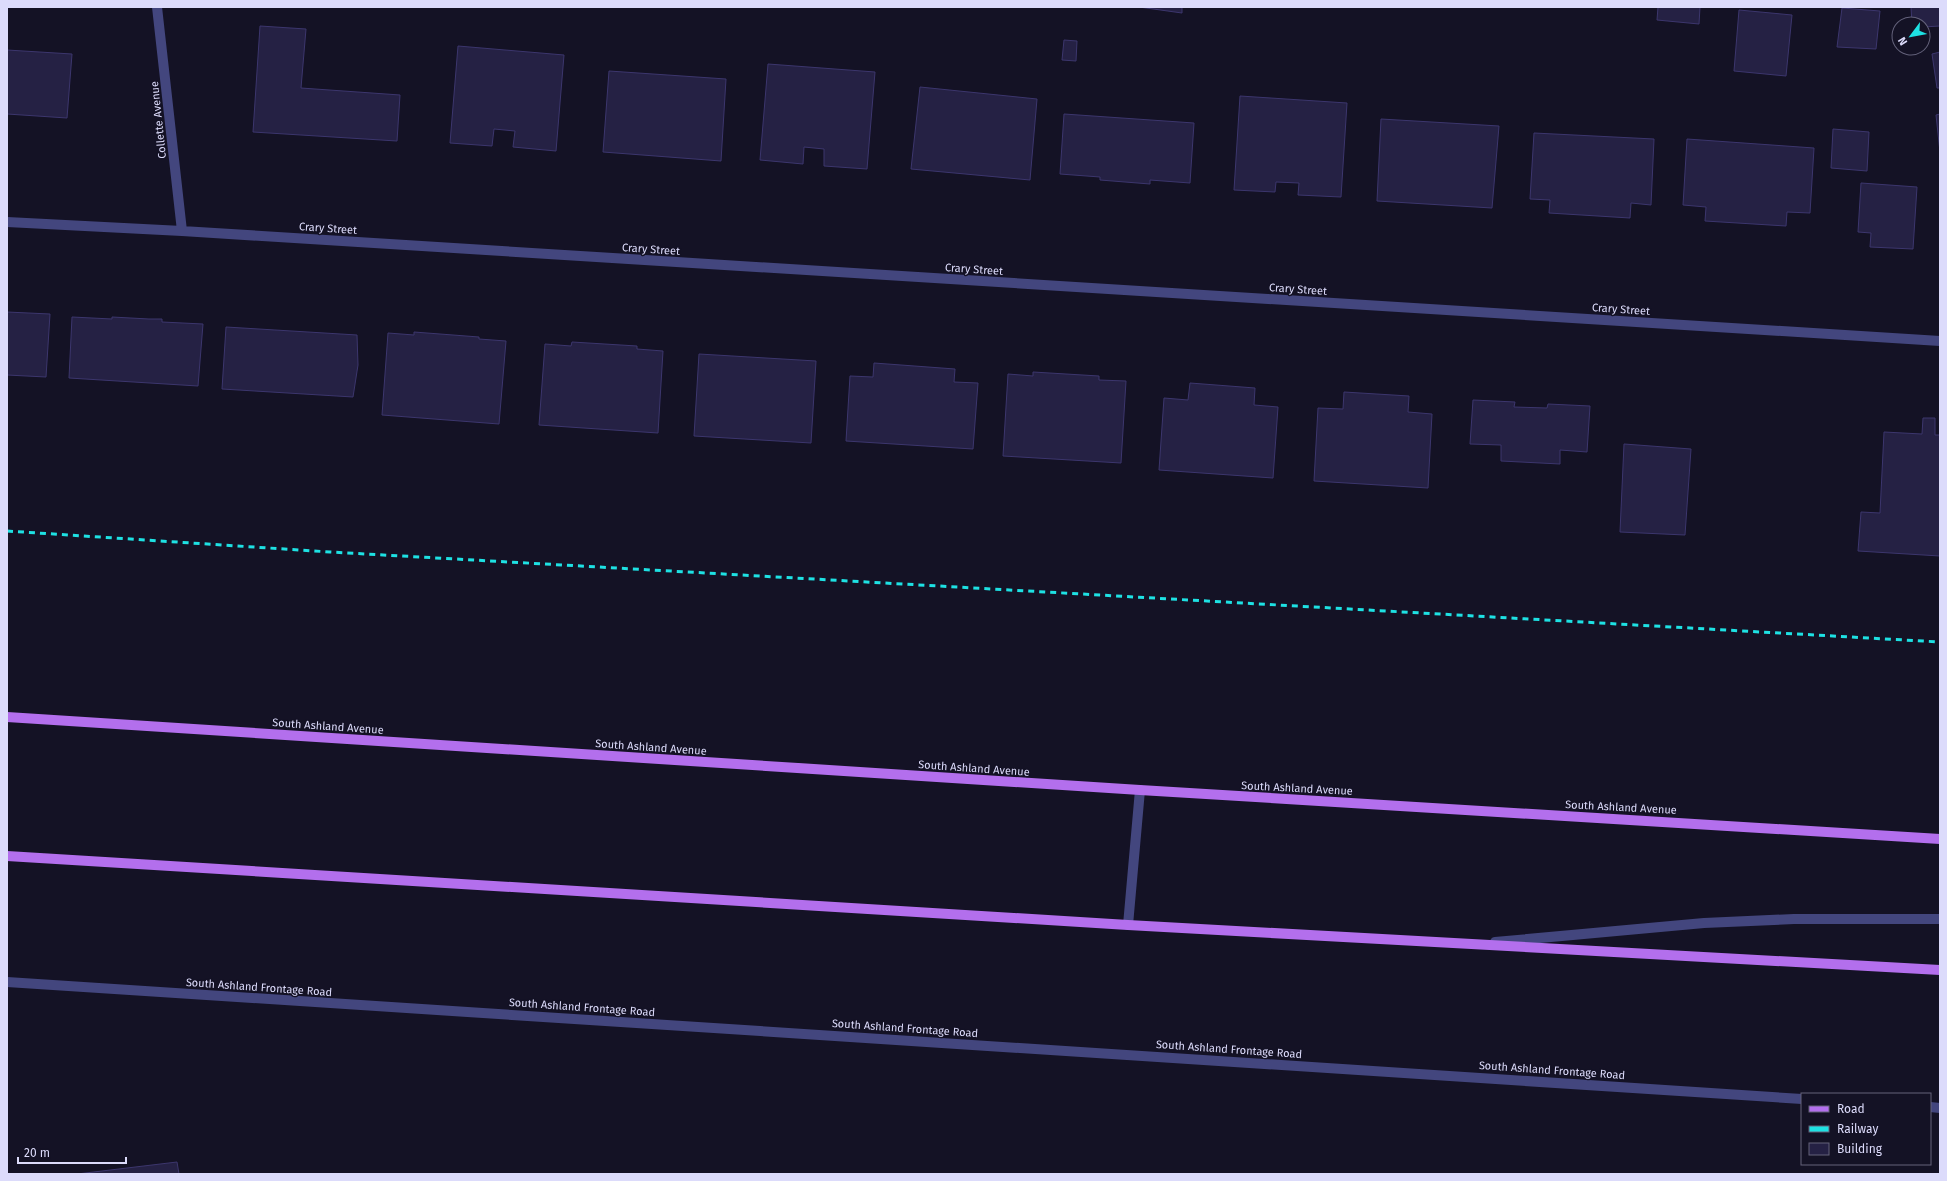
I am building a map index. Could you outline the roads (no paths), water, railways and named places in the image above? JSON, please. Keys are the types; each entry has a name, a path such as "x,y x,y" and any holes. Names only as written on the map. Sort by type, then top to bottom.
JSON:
{"main road":[{"name":"South Ashland Avenue","path":"7,717 1140,790 1940,839"},
{"path":"7,856 1128,925 1940,970"}],"street":[{"name":"Collette Avenue","path":"157,7 182,231"},
{"name":"Crary Street","path":"7,222 182,231 1940,341"},
{"path":"1128,925 1140,790"},
{"path":"1474,944 1704,923 1794,919 1940,919"},
{"name":"South Ashland Frontage Road","path":"7,982 1801,1099"}],"railway":[{"path":"7,531 330,552 1940,642"}]}
